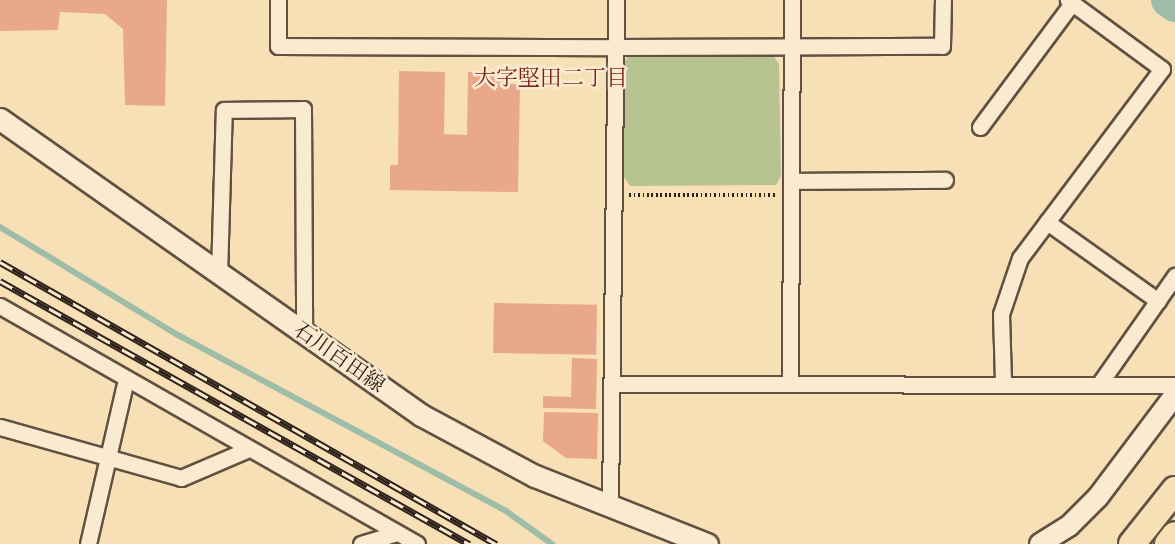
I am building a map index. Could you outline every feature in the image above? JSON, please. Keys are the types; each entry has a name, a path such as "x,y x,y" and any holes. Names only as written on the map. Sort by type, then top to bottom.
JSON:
{"highway":[{"path":"1132,544 1174,491"},
{"path":"1168,544 1175,535"}],"main road":[{"name":"石川百田線","path":"0,119 304,334 468,443 610,506 707,544"}],"street":[{"path":"278,0 278,46 616,47 942,46 943,0"},
{"path":"610,506 615,384 616,0"},
{"path":"790,382 792,0"},
{"path":"980,127 1070,2 1162,69 1047,222 1009,280 1001,314 1003,381"},
{"path":"219,274 224,110 303,109 304,334"},
{"path":"791,188 945,180"},
{"path":"1047,222 1158,301"},
{"path":"1100,383 1175,276"},
{"path":"0,306 126,380 417,544"},
{"path":"88,544 112,458 126,380"},
{"path":"615,384 1003,381 1175,385"},
{"path":"1040,544 1069,526 1098,497 1175,395"},
{"path":"0,427 181,478 249,449"},
{"path":"361,544 396,533"}],"path":[{"path":"615,195 791,188"}],"green space":[{"path":"629,55 773,55 779,64 781,176 776,185 630,186 622,174 622,65"}],"building":[{"path":"0,0 167,0 165,106 125,105 123,29 105,14 60,12 58,30 0,31"},
{"path":"399,71 445,72 444,134 467,135 468,72 508,73 508,84 520,84 518,192 390,190 390,165 398,165"},
{"path":"494,303 597,305 596,355 493,353"},
{"path":"572,358 597,359 596,409 543,408 543,396 571,397"},
{"path":"544,412 598,413 597,459 566,458 543,441"}],"waterway":[{"path":"1168,0 1175,5"},
{"path":"0,227 176,334 506,511 552,544"}],"railway":[{"path":"0,262 496,544"},
{"path":"0,281 469,544"}],"district":[{"name":"大字堅田二丁目","path":"551,79"}]}
